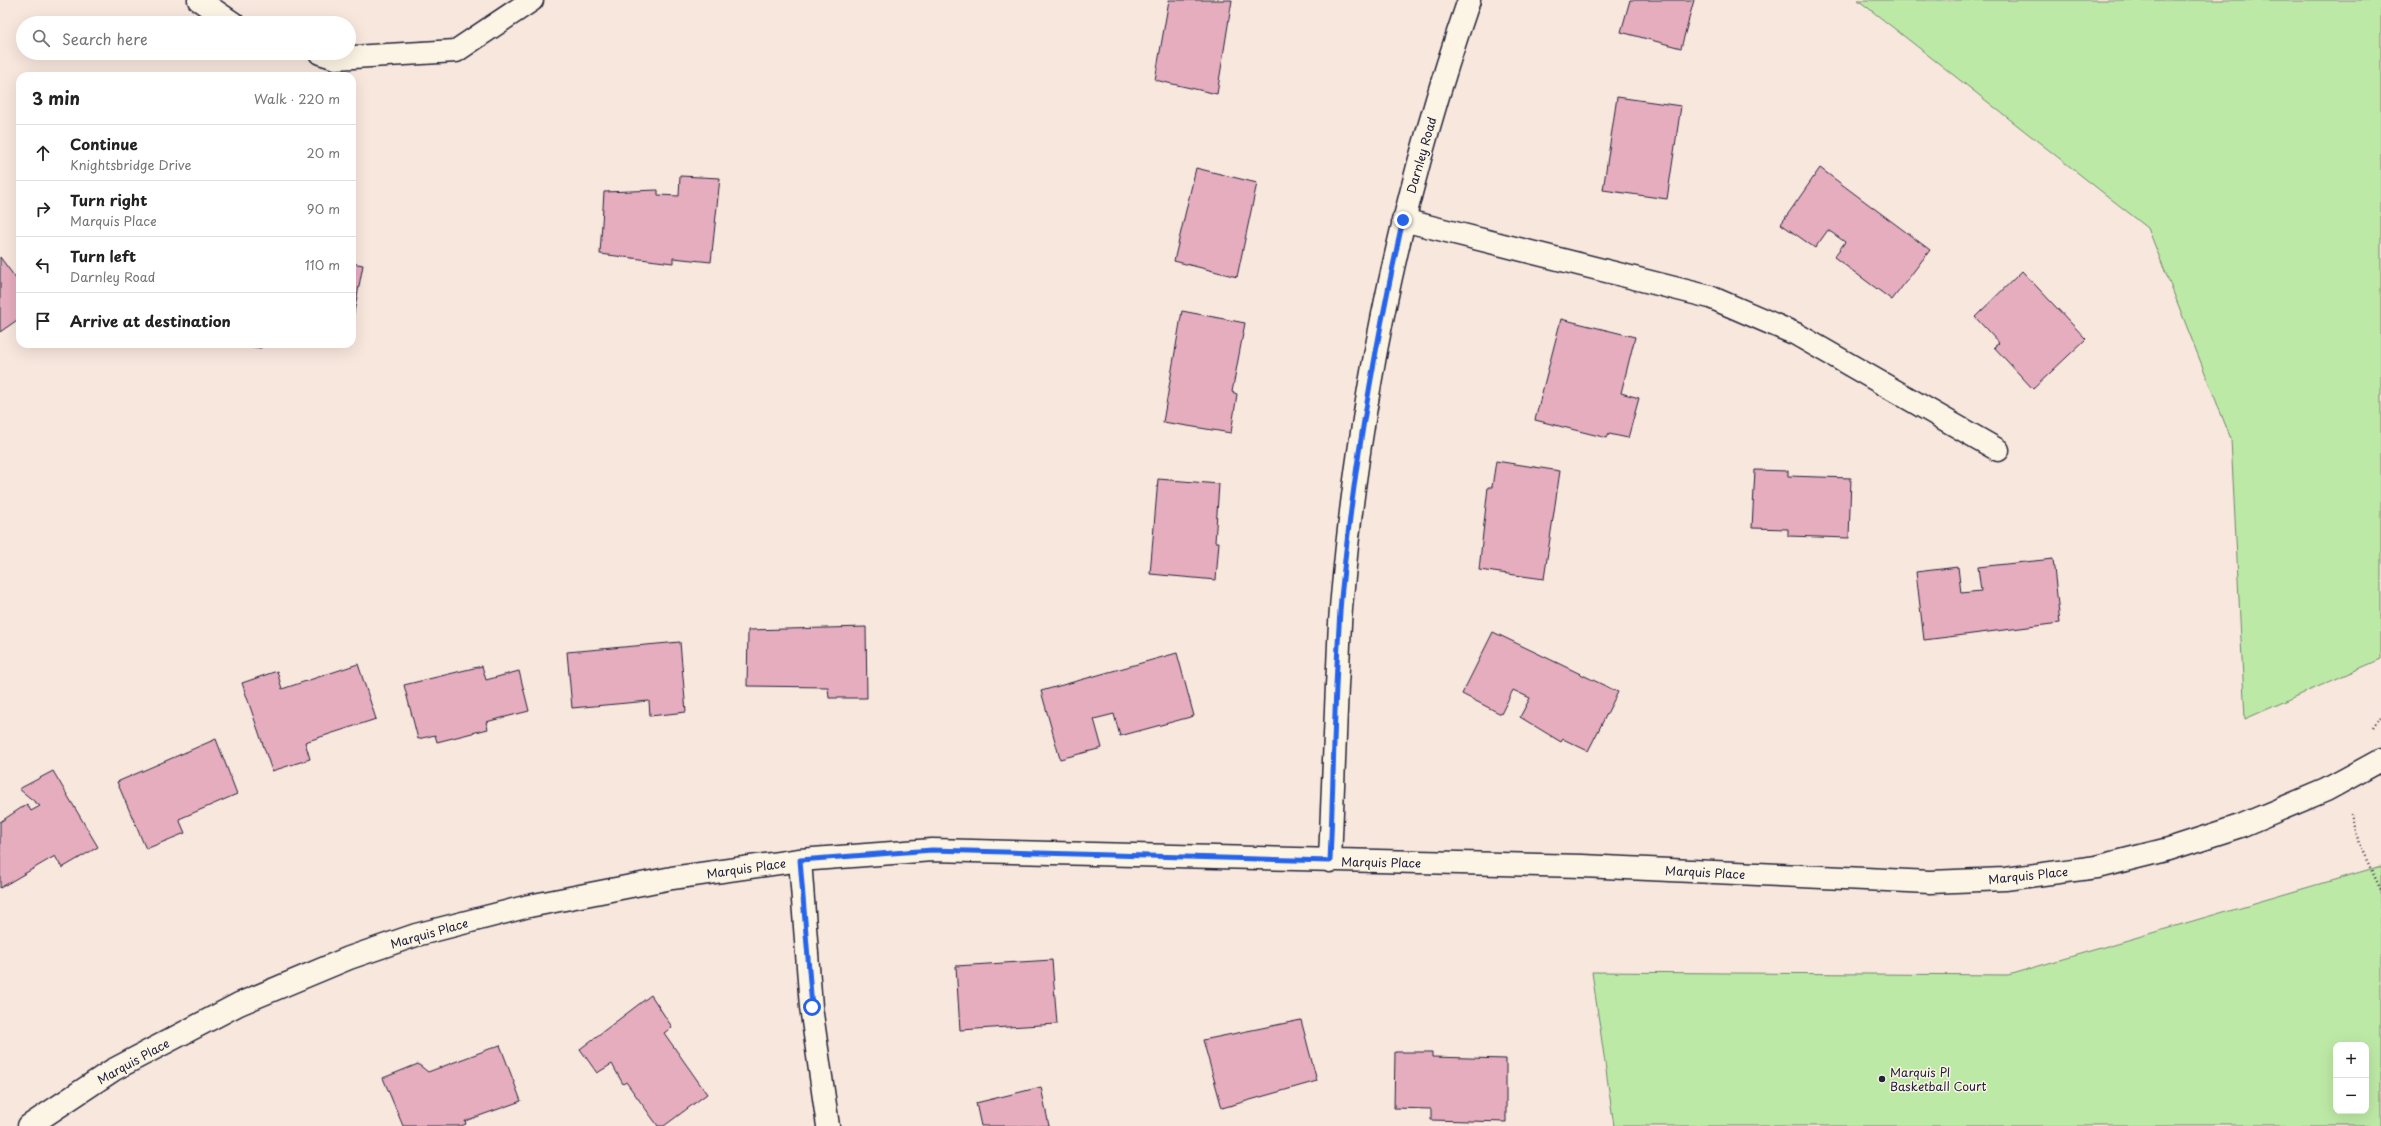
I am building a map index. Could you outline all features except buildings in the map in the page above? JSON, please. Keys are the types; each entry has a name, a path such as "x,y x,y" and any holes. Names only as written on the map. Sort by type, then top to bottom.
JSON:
{"street":[{"path":"199,0 223,16"},
{"path":"356,57 456,51 532,0"},
{"name":"Darnley Road","path":"1330,861 1341,599 1358,448 1379,329 1403,220 1447,64 1469,0"},
{"path":"1403,220 1710,297 1796,334 1998,450"},
{"name":"Marquis Place","path":"29,1126 113,1070 239,1004 349,958 416,935 529,906 672,878 800,860 932,850 1330,861 1582,866 1930,882 2005,879 2097,867 2169,849 2240,826 2344,780 2381,760"},
{"path":"800,860 812,1007 828,1126"}],"path":[{"path":"2344,780 2359,844 2381,890"}],"green space":[{"path":"1858,0 2381,0 2381,659 2245,719 2231,439 2148,228"},
{"path":"2381,866 2381,1126 1614,1126 1592,972 2008,975"}],"place":[{"name":"Marquis Pl Basketball Court","path":"1882,1079"}],"route":[{"path":"812,1007 800,860 932,850 1330,861 1341,599 1358,448 1379,329 1403,220"}]}
